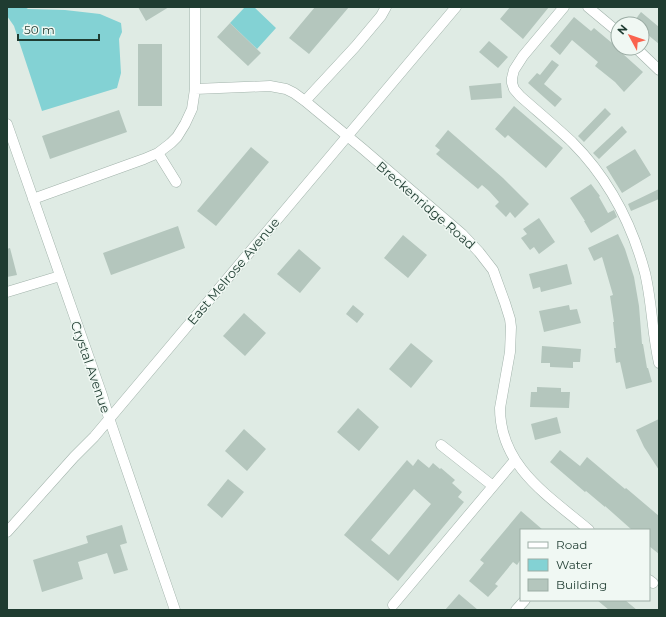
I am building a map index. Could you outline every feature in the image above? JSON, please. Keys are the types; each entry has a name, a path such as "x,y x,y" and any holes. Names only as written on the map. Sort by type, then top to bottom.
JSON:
{"street":[{"path":"33,199 158,153 177,137 192,109 195,89 194,7"},
{"path":"306,101 381,16 386,7"},
{"name":"East Melrose Avenue","path":"7,532 109,418 456,7"},
{"path":"564,7 523,56 514,70 512,83 520,96 572,142 594,166 612,192 623,213 635,242 645,273 650,296 656,352 659,362"},
{"path":"588,7 610,25"},
{"path":"645,56 658,67"},
{"name":"Breckenridge Road","path":"195,89 270,86 278,87 294,93 306,101 462,234 479,252 493,270 510,319 510,352 500,408 503,431 508,446 524,473 541,490 586,529"},
{"name":"Crystal Avenue","path":"7,124 102,395 175,610"},
{"path":"158,153 176,182"},
{"path":"7,292 60,276"},
{"path":"441,445 493,486"},
{"path":"393,605 515,460"},
{"path":"516,610 524,601"}],"water":[{"path":"7,7 65,10 100,14 121,23 122,32 119,39 121,73 117,88 42,111 14,26 7,16"},
{"path":"245,7 254,7 276,28 257,49 230,23"}],"building":[{"path":"138,7 169,7 146,21"},
{"path":"315,7 349,7 309,54 289,38"},
{"path":"510,7 549,7 523,39 500,19"},
{"path":"641,12 646,16 638,16"},
{"path":"574,17 591,31 594,28 610,41 610,56 625,56 643,72 624,92 615,82 595,66 598,62 572,40 560,55 550,46"},
{"path":"650,20 659,27 659,44 650,37"},
{"path":"230,23 261,53 248,66 217,37"},
{"path":"489,41 508,57 498,68 479,52"},
{"path":"138,44 162,44 162,106 138,106"},
{"path":"552,60 559,65 544,84 562,99 555,107 528,83 537,73 540,75"},
{"path":"501,83 502,98 471,100 469,86"},
{"path":"514,106 563,148 546,168 508,135 505,138 495,129"},
{"path":"605,108 611,114 584,142 578,136"},
{"path":"119,110 127,132 50,159 42,136"},
{"path":"622,126 627,132 599,159 593,153"},
{"path":"448,130 503,178 529,204 515,218 510,212 506,217 495,206 499,202 489,191 482,185 478,189 436,154 440,150 435,146"},
{"path":"251,147 269,162 216,226 197,211"},
{"path":"635,149 651,175 622,193 606,167"},
{"path":"591,184 600,196 599,197 608,213 614,210 617,217 591,233 570,198"},
{"path":"659,189 659,199 631,211 628,204"},
{"path":"539,218 555,242 539,254 534,247 530,250 521,238 527,234 523,229"},
{"path":"178,226 185,248 111,275 103,253"},
{"path":"618,234 625,249 634,277 639,306 642,344 647,368 652,382 626,389 620,362 616,363 614,348 616,348 614,322 610,296 613,295 602,257 594,261 588,248"},
{"path":"403,235 427,255 408,278 384,258"},
{"path":"10,248 17,275 7,277 7,249"},
{"path":"299,249 321,268 300,293 277,274"},
{"path":"567,264 572,284 541,292 540,287 533,289 529,274"},
{"path":"353,305 364,314 357,323 346,314"},
{"path":"569,305 570,310 577,309 581,323 544,332 539,311"},
{"path":"244,313 266,333 245,356 223,336"},
{"path":"411,343 433,361 411,388 389,369"},
{"path":"542,346 581,349 580,362 573,362 573,368 550,367 550,363 541,363"},
{"path":"537,387 561,388 561,392 570,392 569,408 530,407 531,392 537,392"},
{"path":"358,408 379,427 359,451 337,432"},
{"path":"557,417 561,433 535,440 531,424"},
{"path":"659,419 659,470 644,447 636,430"},
{"path":"244,429 266,449 247,471 225,451"},
{"path":"560,450 580,466 587,457 625,489 626,488 659,516 659,554 650,547 650,529 631,529 605,506 586,491 585,492 550,462"},
{"path":"418,459 429,468 433,463 440,469 441,468 455,480 452,483 462,492 458,497 464,502 398,581 344,535 407,460 413,466","holes":["414,489 431,504 389,555 371,540"]},
{"path":"228,479 244,492 222,518 207,505"},
{"path":"521,511 542,529 520,529 520,560 517,565 513,562 495,584 498,586 488,597 469,581 484,563 480,560"},
{"path":"122,525 127,543 120,545 128,570 114,574 107,553 78,562 83,579 42,592 33,560 88,543 86,536"},
{"path":"459,594 478,610 445,610"},
{"path":"598,601 626,601 637,610 609,610"}]}
